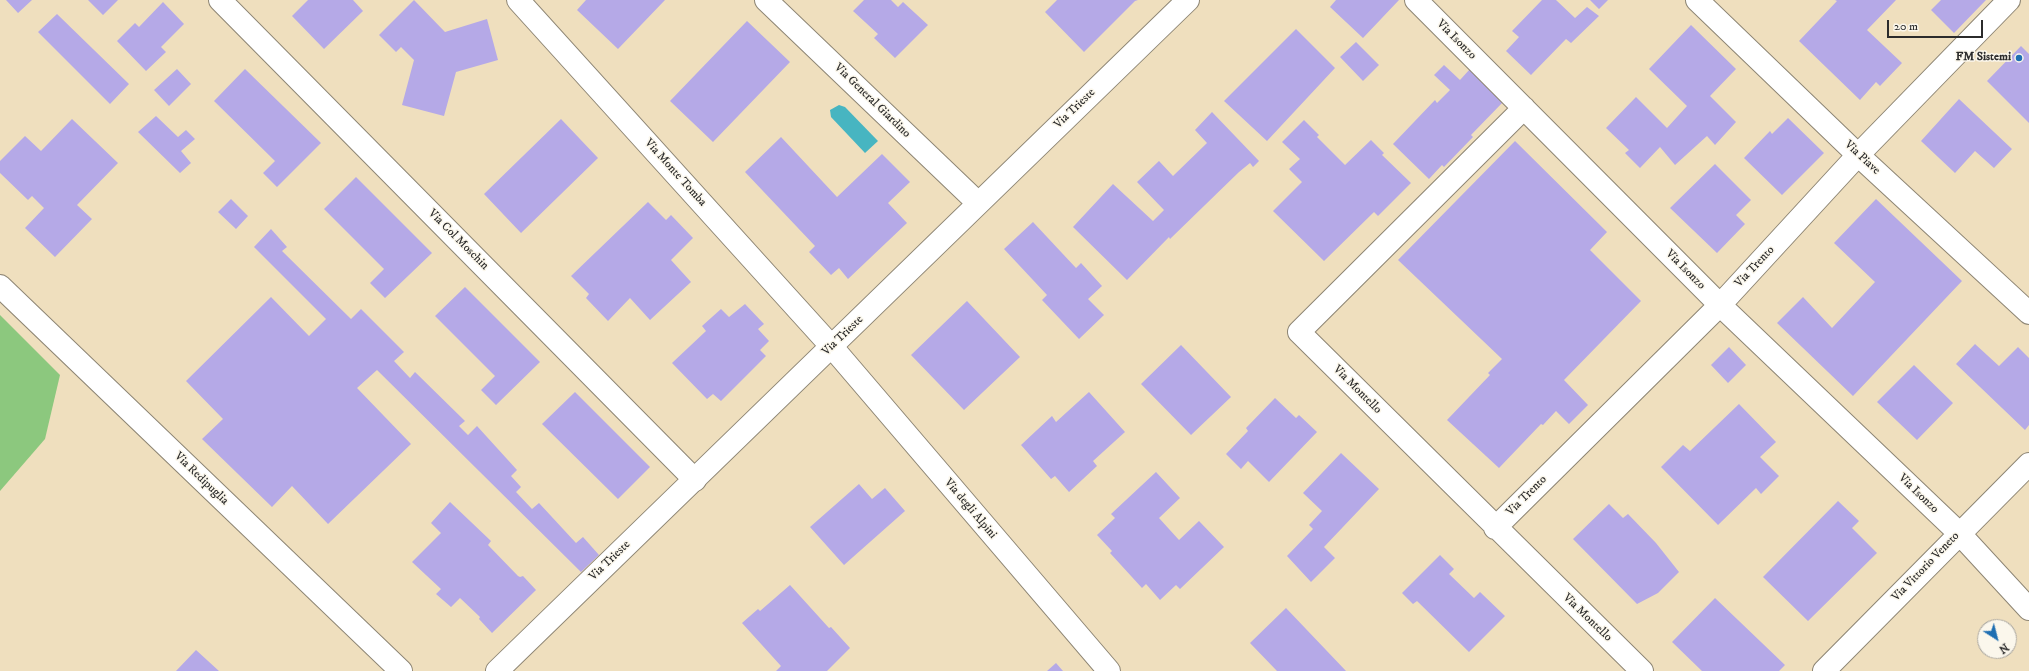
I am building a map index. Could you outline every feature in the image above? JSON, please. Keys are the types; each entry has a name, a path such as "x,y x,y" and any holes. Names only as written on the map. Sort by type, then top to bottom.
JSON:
{"street":[{"name":"Via Col Moschin","path":"220,0 695,480"},
{"name":"Via Monte Tomba","path":"518,0 832,347"},
{"name":"Via General Giardino","path":"766,0 978,203"},
{"name":"Via Trieste","path":"497,671 1188,0"},
{"name":"Via Isonzo","path":"1416,0 1720,305 1959,533 2029,609"},
{"name":"Via Piave","path":"1697,0 1858,155 2029,313"},
{"name":"Via Trento","path":"1495,528 1720,305 1858,155 2010,0"},
{"name":"Via Montello","path":"1524,108 1298,332 1495,528 1642,671"},
{"name":"Via Redipuglia","path":"0,286 401,671"},
{"name":"Via degli Alpini","path":"832,347 1109,671"},
{"name":"Via Vittorio Veneto","path":"1824,671 2029,464"}],"green space":[{"path":"0,315 60,375 45,439 0,491"}],"water":[{"path":"839,105 845,107 878,141 865,153 831,117 830,110"}],"building":[{"path":"6,0 32,0 18,13"},
{"path":"88,0 118,0 103,15"},
{"path":"308,0 353,0 363,11 324,49 292,16"},
{"path":"414,0 445,32 487,19 498,60 456,72 444,116 402,105 414,60 401,47 396,52 379,35"},
{"path":"586,0 665,0 618,49 577,10"},
{"path":"864,0 891,0 898,7 903,2 928,25 895,58 874,38 878,34 853,11"},
{"path":"1057,0 1138,0 1135,1 1084,52 1045,12"},
{"path":"1336,0 1399,0 1363,38 1330,7"},
{"path":"1542,0 1556,0 1575,18 1587,7 1599,16 1571,43 1566,39 1531,75 1506,51 1519,37 1512,31"},
{"path":"1590,0 1608,0 1599,9"},
{"path":"1835,0 1896,0 1867,30 1902,63 1880,86 1876,82 1860,100 1799,41 1837,1"},
{"path":"1941,0 1986,0 1954,33 1931,10"},
{"path":"163,2 184,24 161,47 166,52 146,71 117,41 135,23 139,27"},
{"path":"57,14 129,84 110,104 38,32"},
{"path":"747,21 790,62 713,142 670,101"},
{"path":"1691,25 1736,69 1710,96 1736,122 1715,145 1707,136 1675,165 1660,147 1640,168 1625,153 1629,150 1606,128 1636,97 1667,128 1687,106 1649,69"},
{"path":"1296,29 1335,68 1267,141 1224,101"},
{"path":"1356,42 1379,65 1363,81 1340,57"},
{"path":"2021,46 2029,54 2029,123 1987,81"},
{"path":"1444,65 1460,80 1470,69 1504,101 1471,135 1473,137 1444,167 1442,165 1429,179 1393,144 1435,100 1437,103 1450,90 1434,75"},
{"path":"177,69 191,84 169,106 154,90"},
{"path":"245,69 321,143 277,187 263,173 275,161 214,101"},
{"path":"1959,99 2012,149 1994,168 1975,151 1955,173 1921,141"},
{"path":"1212,112 1259,161 1253,167 1250,163 1239,172 1170,239 1169,237 1127,280 1073,227 1113,184 1153,221 1164,210 1137,182 1159,161 1173,176 1207,143 1195,130"},
{"path":"156,116 178,137 186,130 195,139 181,151 191,163 180,173 138,132"},
{"path":"1788,118 1824,153 1782,195 1744,158 1770,131 1772,134"},
{"path":"72,119 118,163 77,205 92,219 55,257 25,228 44,208 32,196 28,200 0,173 0,161 25,136 41,151"},
{"path":"561,119 598,158 521,233 484,194"},
{"path":"1304,120 1319,135 1317,137 1345,165 1371,140 1384,153 1382,155 1411,183 1378,216 1374,212 1324,261 1273,211 1302,182 1289,169 1300,159 1282,142"},
{"path":"781,137 837,197 882,154 910,182 888,203 907,223 848,279 839,268 831,275 809,252 815,246 745,172"},
{"path":"1515,141 1607,232 1590,250 1641,301 1564,380 1588,405 1569,424 1556,411 1543,425 1541,424 1499,468 1447,420 1490,375 1488,373 1502,359 1398,260"},
{"path":"1715,164 1751,200 1736,215 1745,224 1717,253 1670,208"},
{"path":"356,177 432,253 385,298 370,283 384,269 324,209"},
{"path":"231,199 248,216 236,229 218,212"},
{"path":"1876,199 1962,281 1853,396 1777,323 1803,297 1832,328 1875,282 1834,243"},
{"path":"648,202 666,220 671,215 693,238 671,260 691,282 650,320 630,298 608,321 586,298 589,294 571,276"},
{"path":"1033,222 1076,268 1081,263 1102,286 1088,299 1104,315 1079,339 1042,300 1047,295 1004,249"},
{"path":"271,229 287,247 282,251 351,319 361,309 404,352 394,361 410,378 415,372 465,421 459,426 468,435 477,426 517,470 511,476 521,487 516,492 532,509 539,503 576,543 583,537 599,555 581,572 377,370 357,388 411,444 328,524 292,486 272,507 202,439 223,419 186,381 271,297 309,336 326,319 254,247"},
{"path":"465,287 540,362 496,405 481,390 495,376 435,316"},
{"path":"967,301 1020,357 964,410 911,355"},
{"path":"745,304 764,324 758,329 769,341 760,350 766,356 721,401 713,394 707,399 672,363 706,331 702,326 721,309 729,317"},
{"path":"1975,344 1999,366 2018,347 2029,358 2029,425 2025,430 1956,364"},
{"path":"1181,345 1231,397 1191,435 1141,384"},
{"path":"1729,347 1746,365 1728,383 1711,365"},
{"path":"1914,365 1953,403 1917,440 1877,402"},
{"path":"575,392 650,467 618,499 542,424"},
{"path":"1089,392 1125,432 1093,461 1097,466 1069,492 1055,476 1051,479 1021,445 1052,416 1056,422"},
{"path":"1275,398 1296,418 1299,415 1317,432 1269,482 1248,461 1241,469 1226,454 1248,431 1246,428"},
{"path":"1739,404 1776,442 1760,457 1779,476 1761,494 1756,488 1718,525 1661,467 1683,445 1690,451"},
{"path":"1341,453 1379,489 1324,547 1335,558 1311,582 1287,556 1313,529 1309,525 1322,511 1303,493"},
{"path":"1156,472 1180,498 1159,518 1179,540 1199,521 1224,547 1180,589 1176,585 1160,600 1146,584 1142,588 1110,553 1112,551 1097,535 1115,518 1111,514"},
{"path":"859,484 872,499 885,488 905,511 844,565 810,527"},
{"path":"1838,501 1859,521 1852,528 1877,553 1808,621 1763,577"},
{"path":"450,502 491,541 488,545 518,576 523,576 536,590 492,633 479,619 480,617 460,598 451,607 436,594 441,589 412,562 441,533 431,523"},
{"path":"1609,504 1623,518 1628,514 1656,543 1679,572 1658,593 1637,604 1573,539"},
{"path":"1440,555 1454,569 1449,574 1474,598 1480,592 1505,616 1469,652 1417,601 1413,604 1402,593"},
{"path":"790,585 829,628 831,627 850,648 827,671 776,671 781,666 742,623 758,609 760,611"},
{"path":"1715,598 1785,665 1779,671 1702,671 1672,642"},
{"path":"1286,608 1346,671 1277,671 1250,643"},
{"path":"196,650 219,671 176,671"},
{"path":"1056,663 1063,671 1047,671"}],"place":[{"name":"FM Sistemi","path":"2019,58"}]}
